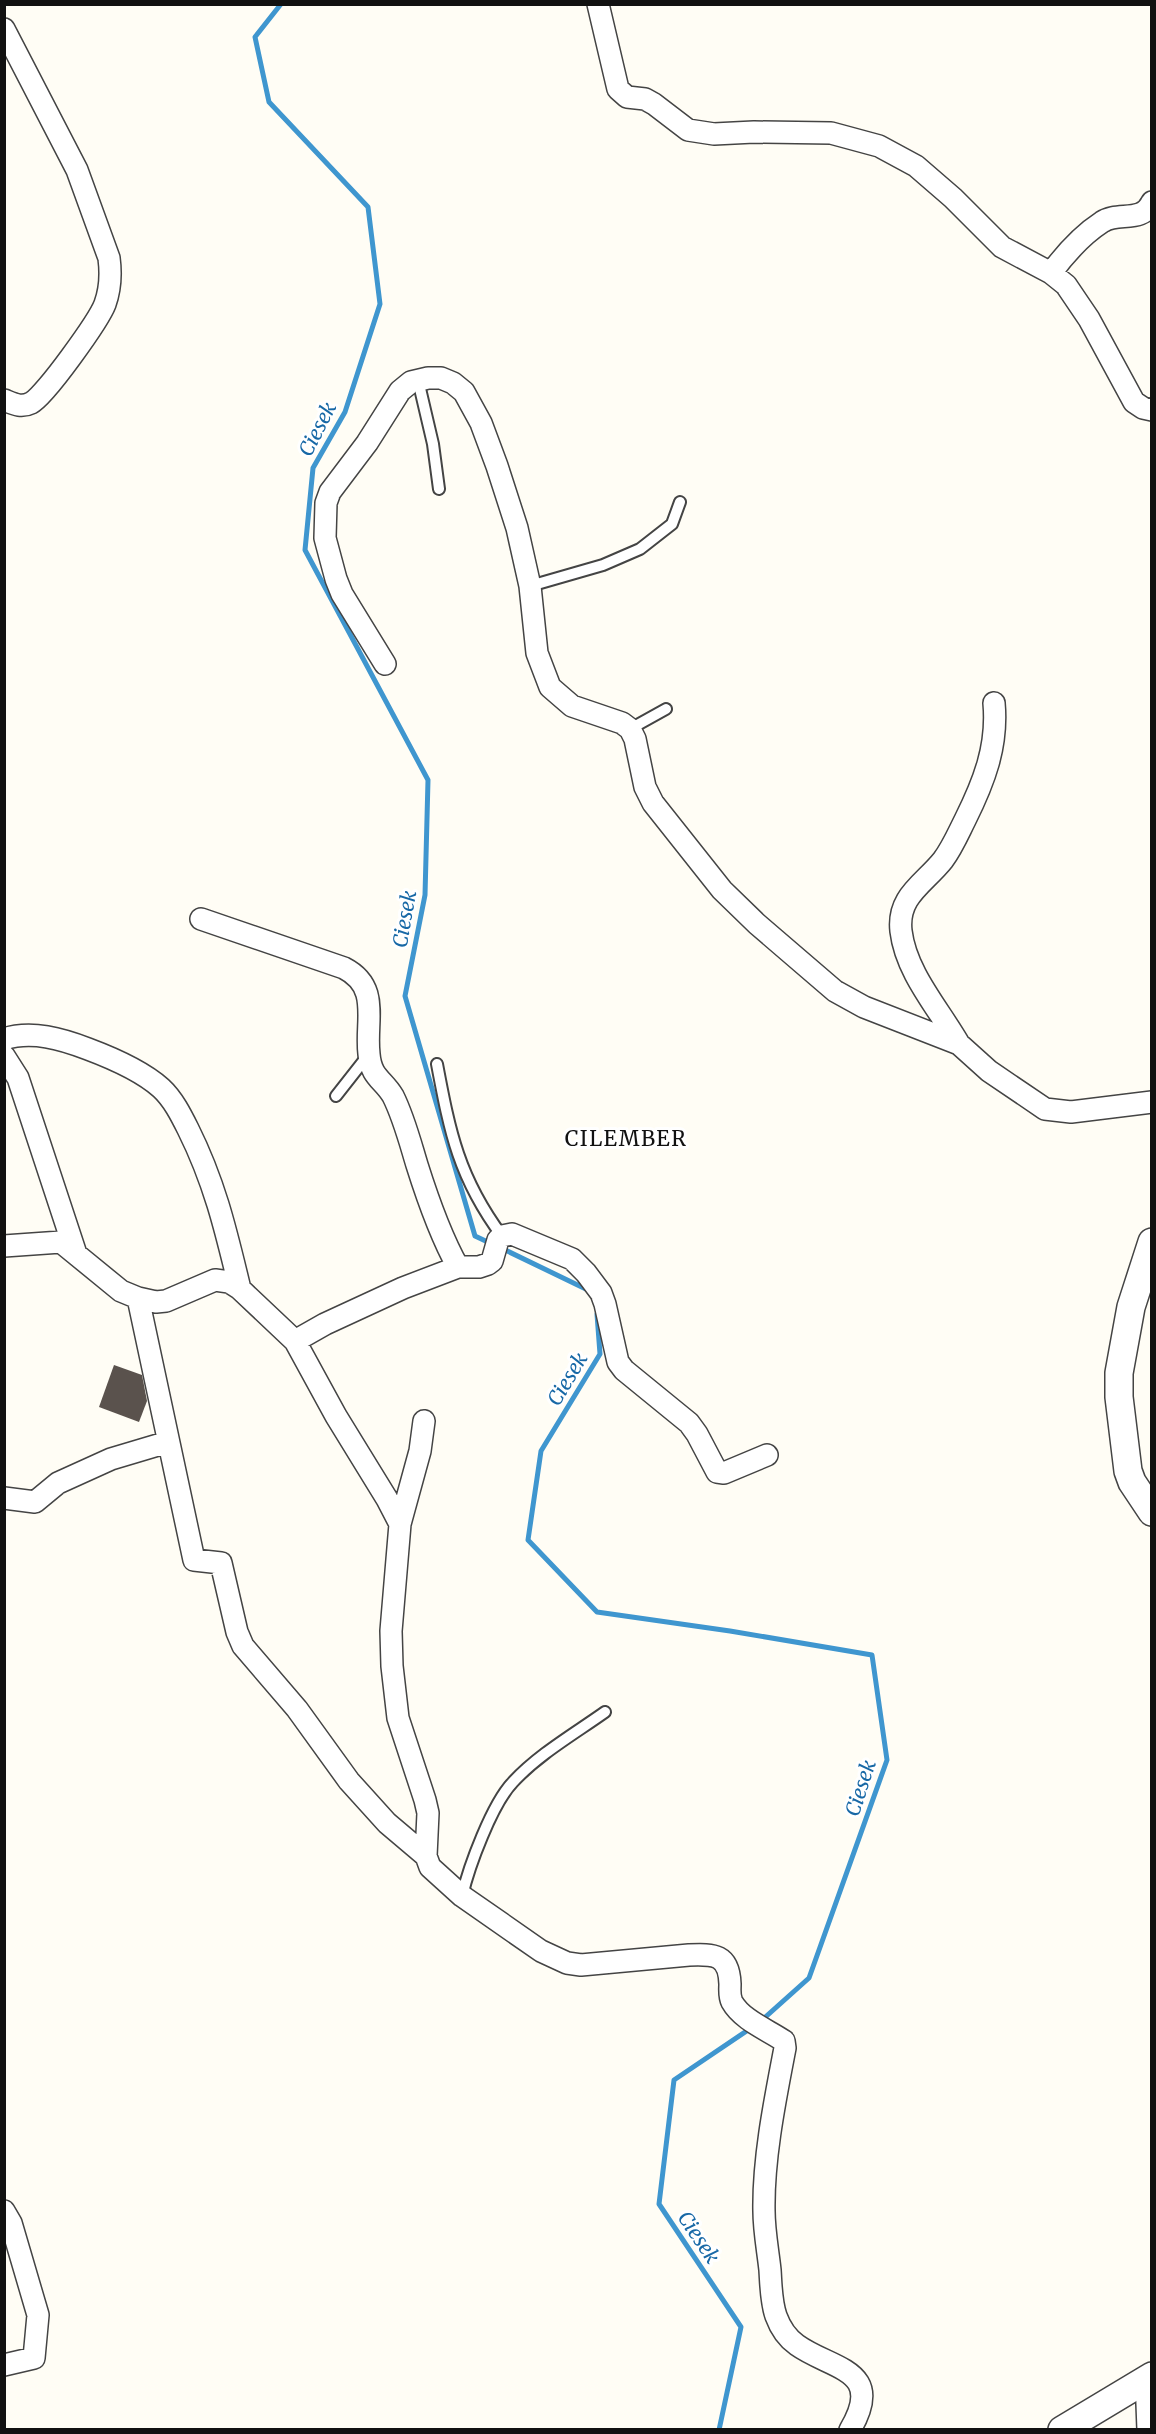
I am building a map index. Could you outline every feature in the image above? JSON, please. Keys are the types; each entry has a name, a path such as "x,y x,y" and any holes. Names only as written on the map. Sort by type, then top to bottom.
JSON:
{"street":[{"path":"598,4 616,86 627,97 645,99 683,127 702,134 831,133 879,146 916,166 953,198 1002,247 1051,273 1066,285 1089,319 1134,402 1143,408 1152,410"},
{"path":"4,29 77,170 109,258 110,271 104,305 55,376 30,403 17,405 4,400"},
{"path":"1051,273 1075,245 1103,221 1138,215 1149,208 1152,202"},
{"path":"385,664 342,594 326,544 324,512 330,492 368,442 400,391 411,382 441,378 464,392 481,423 517,528 530,586 537,653 550,687 572,706 622,723 630,729 635,739 645,787 653,803 722,890 750,918 848,999 959,1044"},
{"path":"994,703 995,733 987,771 944,859 909,894 903,907 901,934 909,960 959,1044 989,1071 1046,1109 1071,1112 1152,1102"},
{"path":"201,919 352,972 363,983 369,994 369,1054 374,1075 392,1095 404,1120 429,1203 447,1248 458,1267"},
{"path":"4,1039 17,1035 43,1036 76,1044 142,1075 161,1088 176,1106 203,1160 214,1188 240,1289"},
{"path":"4,1056 18,1078 76,1254"},
{"path":"295,1341 325,1324 403,1288 458,1267 479,1267 492,1261 500,1238 518,1236 572,1259 586,1273 601,1293 618,1362 624,1370 689,1423 717,1472 724,1473 767,1455"},
{"path":"4,1246 57,1241 64,1244 121,1292 138,1299 166,1301 215,1280 229,1282 240,1289 295,1341 341,1426 400,1524"},
{"path":"1152,1242 1131,1307 1121,1361 1119,1397 1128,1471 1132,1482 1152,1512"},
{"path":"138,1299 194,1560 221,1563 237,1632 243,1646 297,1709 349,1781 387,1823 426,1856"},
{"path":"424,1421 420,1451 400,1524 391,1631 392,1666 400,1726 428,1813 426,1856 430,1867 462,1896 541,1951 573,1965 689,1955 714,1956 728,1966 731,1999 745,2016 784,2041 785,2049 764,2195 774,2309 781,2327 792,2342 849,2371 855,2378 859,2385 862,2402 860,2412 850,2430"},
{"path":"4,1498 35,1502 58,1483 111,1459 168,1442"},
{"path":"4,2211 11,2223 38,2315 34,2358 4,2365"},
{"path":"1062,2430 1149,2377"},
{"path":"1148,2430 1149,2377"}],"lane":[{"path":"418,380 433,444 439,489"},
{"path":"530,586 603,565 640,549 672,524 681,502"},
{"path":"630,729 666,709"},
{"path":"336,1096 369,1054"},
{"path":"437,1064 447,1119 460,1166 500,1238"},
{"path":"462,1896 468,1870 499,1802 513,1782 550,1750 605,1712"}],"building":[{"path":"114,1365 142,1375 147,1401 139,1422 99,1407"}],"waterway":[{"name":"Ciesek","path":"281,4 255,37 269,102 368,207 380,304 345,412 313,468 305,550 428,780 425,895 405,996 475,1236 492,1244"},
{"name":"Ciesek","path":"501,1248 590,1291"},
{"name":"Ciesek","path":"597,1314 600,1354 541,1451 528,1540 597,1612 872,1655 887,1760 809,1978 761,2021"},
{"name":"Ciesek","path":"719,2430 741,2327 659,2204 674,2080 751,2028"}],"district":[{"name":"CILEMBER","path":"626,1138"}]}
